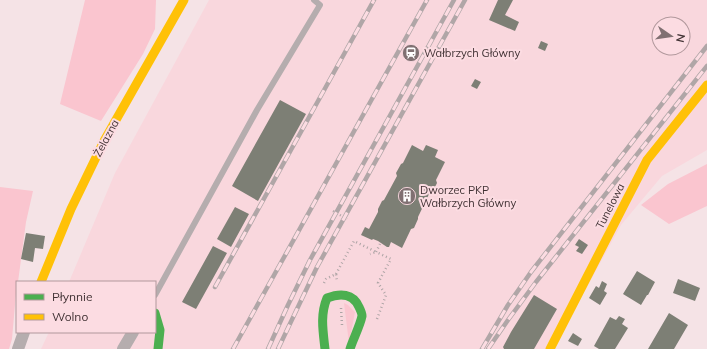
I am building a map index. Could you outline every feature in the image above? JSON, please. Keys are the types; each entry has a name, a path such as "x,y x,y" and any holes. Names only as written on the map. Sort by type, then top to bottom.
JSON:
{"street":[{"name":"Żelazna","path":"41,281 71,208 104,141 184,0"},
{"name":"Tunelowa","path":"550,349 647,160 707,85"},
{"path":"324,349 321,320 323,306 327,298 339,294 349,296 357,301 361,308 362,315 350,349"},
{"path":"156,315 160,322 160,340 158,349"},
{"path":"18,349 24,333"},
{"path":"123,349 132,333"}],"lane":[{"path":"156,293 257,110 320,5 314,0"}],"path":[{"path":"333,211 347,219"},
{"path":"336,274 354,241 391,259 378,283 386,295 376,321"},
{"path":"370,254 376,252 380,244"}],"shaded area":[{"path":"85,0 156,0 155,29 143,54 101,121 60,104"},
{"path":"209,0 707,0 707,150 662,176 621,225 553,349 41,349 49,333 156,333 156,281 69,281 115,173"},
{"path":"707,164 707,206 669,224 641,205 668,184"},
{"path":"0,187 33,191 26,222 18,281 16,281 12,339 9,349 0,349"},
{"path":"344,303 355,312 349,343"}],"building":[{"path":"498,0 513,0 505,15 519,22 515,31 489,20"},
{"path":"541,41 548,44 545,51 538,48"},
{"path":"475,79 481,82 477,89 471,86"},
{"path":"280,100 306,114 258,201 232,186"},
{"name":"Dworzec PKP Wałbrzych Główny","path":"412,145 423,151 426,145 438,150 435,157 445,162 436,180 437,183 433,191 430,192 414,228 411,229 402,248 391,242 389,247 387,247 378,241 361,235 365,227 369,229 382,201 384,200 397,176 396,173"},
{"path":"235,207 249,214 231,247 217,239"},
{"path":"26,233 45,236 43,249 35,248 33,262 21,259"},
{"path":"579,239 588,245 582,254 576,251 579,247 575,245"},
{"path":"213,246 227,253 196,309 182,302"},
{"path":"637,271 655,282 641,305 623,294"},
{"path":"678,279 700,288 695,301 673,293"},
{"path":"602,281 607,284 604,291 607,293 600,305 589,298 596,286 599,288"},
{"path":"534,295 557,309 534,349 504,349 503,347 511,332"},
{"path":"669,313 688,325 674,349 648,349"},
{"path":"619,316 625,319 622,324 628,328 615,349 599,349 594,346 610,317 616,320"},
{"path":"573,333 582,339 578,346 568,341"}],"railway":[{"path":"215,287 374,0"},
{"path":"233,349 427,0"},
{"path":"268,349 310,260 454,0"},
{"path":"278,349 317,267 465,0"},
{"path":"482,349 508,305 531,272 707,46"},
{"path":"488,349 536,282 707,66"}],"traffic: fast":[{"path":"325,349 323,336 323,311 327,298 337,295 346,295 353,299 359,307 362,315 350,349"},
{"path":"156,316 160,330 158,349"}],"traffic: slow":[{"path":"41,281 71,209 104,141 184,0"},
{"path":"550,349 647,160 707,85"}],"place":[{"name":"Wałbrzych Główny","path":"411,53"},
{"name":"Dworzec PKP Wałbrzych Główny","path":"407,196"}]}
